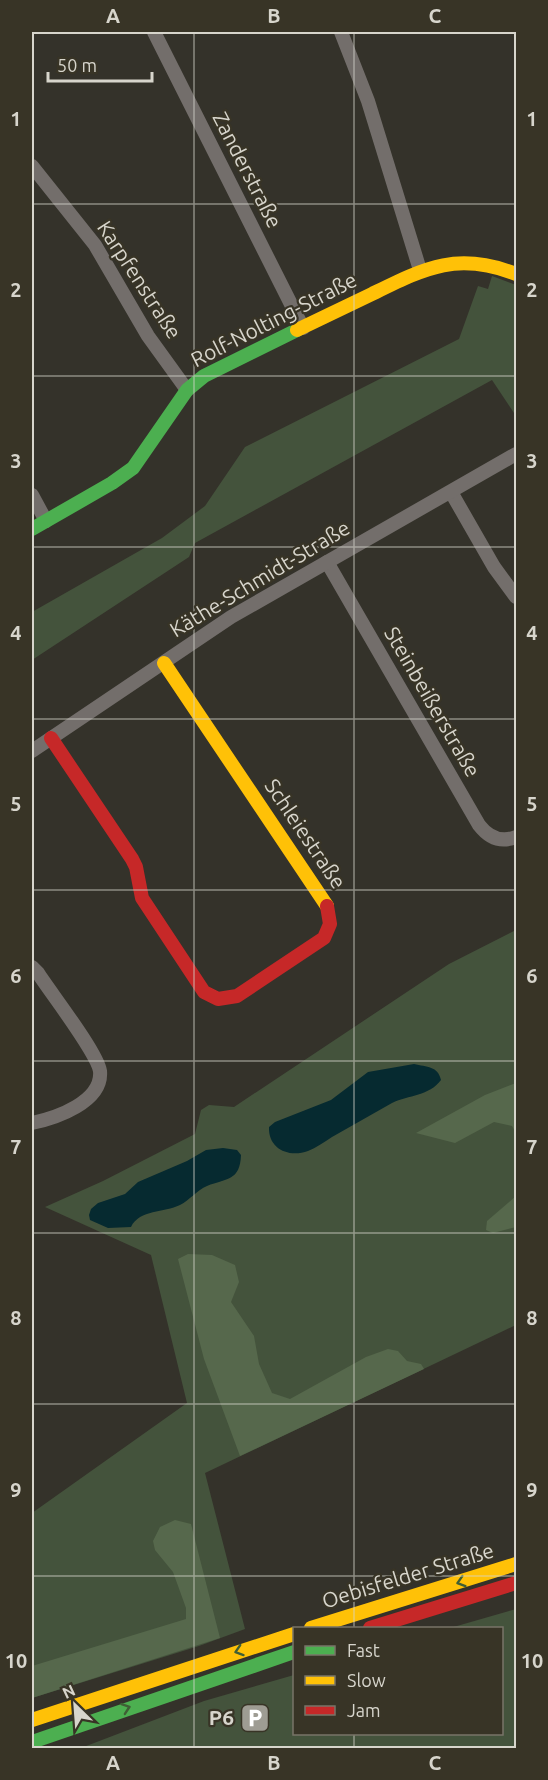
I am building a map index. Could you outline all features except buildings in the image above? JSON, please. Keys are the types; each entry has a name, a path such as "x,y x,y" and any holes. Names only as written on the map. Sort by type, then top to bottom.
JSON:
{"street":[{"name":"Zanderstraße","path":"154,32 303,328"},
{"path":"341,32 368,101 420,270"},
{"name":"Karpfenstraße","path":"32,166 95,245 148,336 187,390"},
{"name":"Rolf-Nolting-Straße","path":"32,529 112,483 133,468 187,390 204,376 420,270 448,263 477,262 516,274"},
{"name":"Käthe-Schmidt-Straße","path":"32,751 231,617 516,454"},
{"path":"451,492 494,567 516,597"},
{"path":"32,495 46,521"},
{"name":"Steinbeißerstraße","path":"327,562 479,825 484,832 495,839 508,840 516,837"},
{"name":"Schleiestraße","path":"51,738 132,859 136,867 142,898 198,984 204,992 218,999 237,996 324,938 330,927 330,912 164,663"},
{"path":"32,967 93,1054 100,1079 97,1087 81,1103 56,1116 32,1123"},
{"name":"Oebisfelder Straße","path":"317,1627 516,1564"},
{"name":"Oebisfelder Straße","path":"376,1627 516,1583"},
{"path":"32,1720 293,1634"},
{"path":"32,1742 142,1702 293,1652"}],"green space":[{"path":"492,276 516,285 516,416 492,380 195,543 189,557 32,660 32,612 162,538 205,506 245,447 459,339 478,286 488,289"},
{"path":"516,930 516,1325 205,1473 245,1629 199,1646 32,1698 32,1513 187,1403 151,1255 45,1207 103,1181 195,1134 201,1110 209,1105 234,1107 449,964"},
{"path":"516,1083 516,1133 512,1126 494,1122 455,1143 416,1133 485,1095"},
{"path":"516,1196 516,1227 493,1233 486,1230 487,1221"},
{"path":"188,1254 212,1255 235,1265 239,1282 231,1302 254,1336 259,1364 272,1393 290,1399 366,1357 388,1349 398,1351 407,1361 421,1364 424,1369 240,1456 204,1359 178,1259"},
{"path":"175,1520 191,1524 220,1638 32,1698 32,1666 186,1619 186,1608 173,1572 155,1550 153,1541 160,1527"},
{"path":"516,1609 516,1748 81,1748 204,1701 293,1675 293,1735 503,1735 503,1627 453,1627"}],"water":[{"path":"414,1064 435,1070 441,1080 431,1089 392,1103 308,1151 287,1152 281,1150 272,1141 269,1127 275,1122 331,1100 368,1072"},
{"path":"223,1148 237,1150 241,1155 235,1174 226,1180 203,1188 180,1205 146,1214 135,1221 131,1227 108,1228 90,1220 91,1209 98,1203 125,1194 138,1182 187,1161 206,1150"}],"traffic: fast":[{"path":"32,529 112,483 133,468 187,390 204,376 297,330"},
{"path":"32,1742 293,1652"}],"traffic: slow":[{"path":"297,330 425,270 458,263 495,267 516,274"},
{"path":"164,663 327,906"},
{"path":"314,1627 516,1564"},
{"path":"32,1720 293,1634"}],"traffic: jam":[{"path":"51,738 132,859 136,867 142,898 204,992 218,999 237,996 324,938 330,924 327,906"},
{"path":"373,1627 516,1583"}],"place":[{"name":"P6","path":"255,1718"}]}
